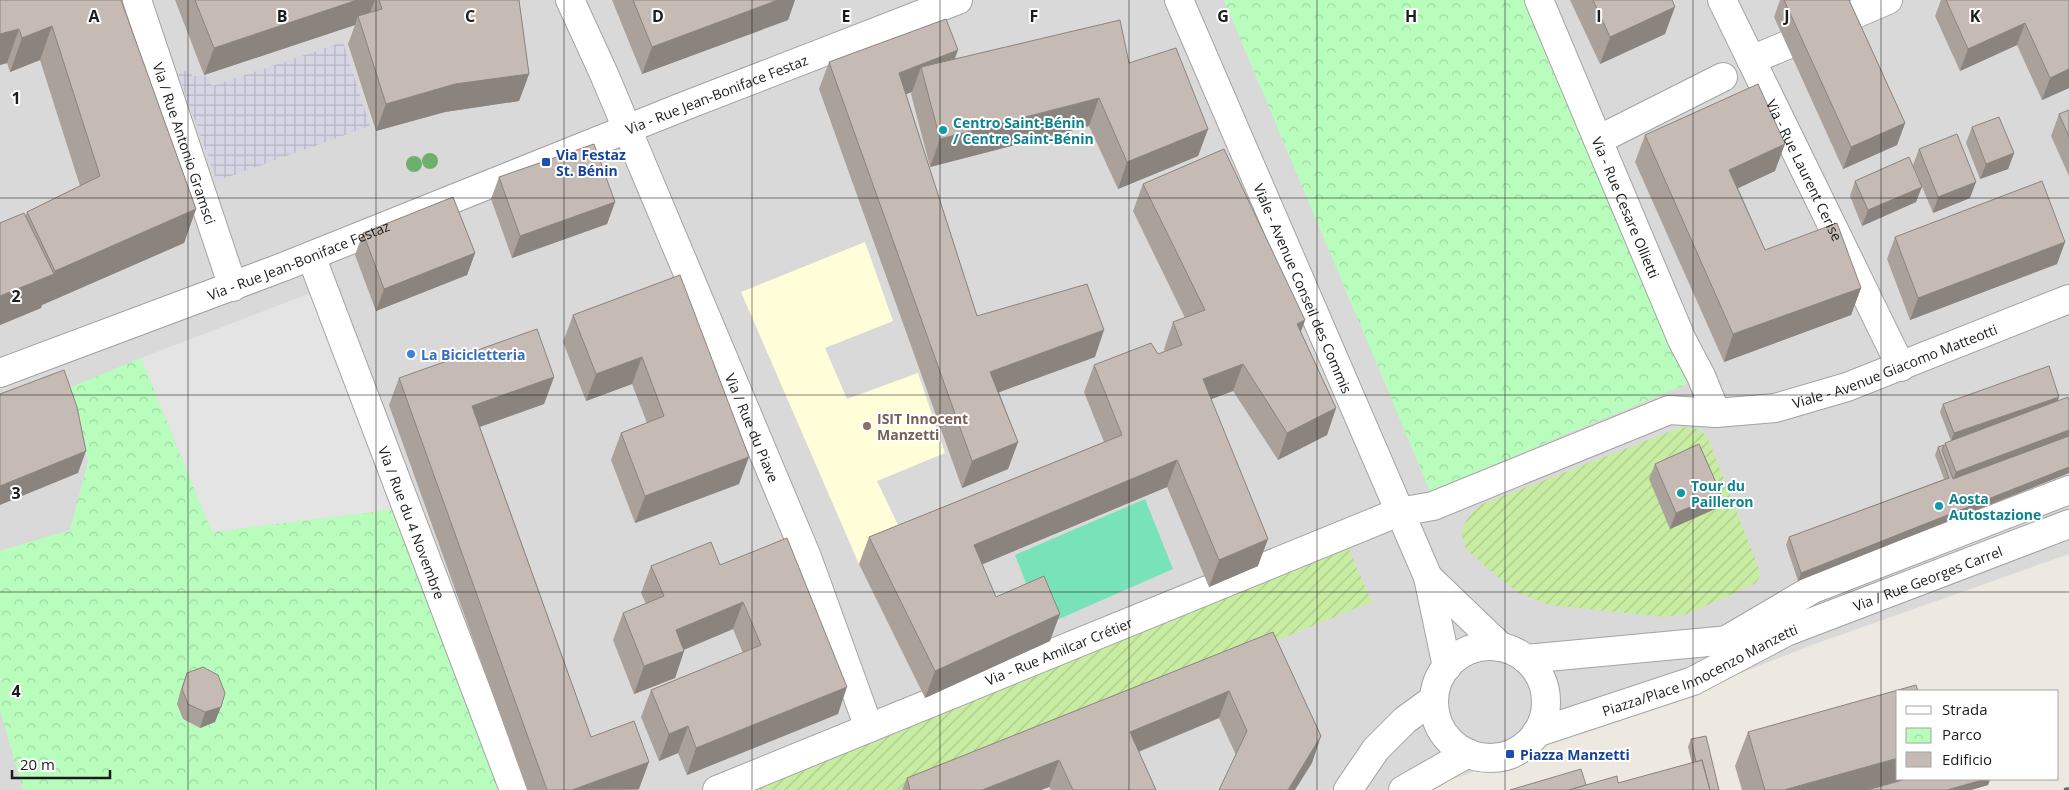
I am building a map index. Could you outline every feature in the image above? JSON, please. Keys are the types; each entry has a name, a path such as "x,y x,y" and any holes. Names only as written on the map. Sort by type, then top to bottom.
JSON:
{"street":[{"name":"Via / Rue Antonio Gramsci","path":"137,0 168,70 233,287"},
{"name":"Via / Rue du Piave","path":"570,0 604,74 807,557 869,728"},
{"name":"Via - Rue Jean-Boniface Festaz","path":"0,374 233,287 958,0"},
{"name":"Viale - Avenue Conseil des Commis","path":"1179,0 1428,577"},
{"name":"Via - Rue Cesare Ollietti","path":"1539,0 1716,413"},
{"name":"Via - Rue Laurent Cerise","path":"1722,0 1901,367"},
{"path":"1849,16 1888,0"},
{"path":"1751,60 1787,45"},
{"path":"1598,140 1723,76"},
{"name":"Via / Rue du 4 Novembre","path":"311,256 514,790"},
{"name":"Viale - Avenue Giacomo Matteotti","path":"1399,512 1433,506 1669,410 1716,413 1775,408 1847,387 2069,299"},
{"path":"1723,642 1813,589 2069,490"},
{"name":"Via - Rue Amilcar Crétier","path":"717,790 1399,512"},
{"name":"Via / Rue Georges Carrel","path":"1786,632 2069,524"},
{"path":"1428,577 1447,667"},
{"name":"Piazza/Place Innocenzo Manzetti","path":"1428,577 1501,647 1526,659 1539,675 1545,690 1546,705 1543,720 1536,733 1525,746 1510,754 1496,758 1468,753 1454,745 1438,723 1434,700 1438,683 1447,667 1458,657 1471,650 1501,647"},
{"name":"Piazza/Place Innocenzo Manzetti","path":"1526,659 1723,642 1786,632"},
{"name":"Piazza/Place Innocenzo Manzetti","path":"1536,733 1693,681 1786,632"},
{"path":"1348,790 1376,748 1405,720 1434,700"},
{"path":"1403,790 1468,753"}],"shaded area":[{"path":"0,0 2069,0 2069,554 1812,645 1718,682 1424,790 0,790"},
{"path":"343,42 370,126 217,181 178,74 190,69 192,76 209,76 212,86"},
{"name":"ISIT Innocent Manzetti","path":"865,242 893,321 825,348 847,399 918,373 945,453 877,481 907,544 859,564 741,292"},
{"path":"311,293 398,509 212,532 141,358"}],"green space":[{"path":"1224,0 1526,0 1687,384 1430,491"},
{"path":"141,358 212,532 398,509 502,790 23,790 0,710 0,551 70,530 88,461 64,390"},
{"path":"1682,427 1698,429 1707,436 1759,569 1760,576 1756,583 1688,614 1664,617 1549,605 1519,593 1466,549 1461,534 1467,519 1480,505"},
{"path":"1145,499 1173,569 1043,626 1015,555"},
{"path":"1348,548 1372,602 907,790 747,790"}],"building":[{"path":"0,0 121,0 196,209 55,271 27,212 100,176 52,26 22,38 19,29 0,34"},
{"path":"195,0 357,0 214,48"},
{"path":"379,0 519,0 529,74 455,84 386,104 358,16 382,9"},
{"path":"633,0 778,0 652,47"},
{"path":"1593,0 1672,0 1675,7 1610,37"},
{"path":"1784,0 1849,0 1905,123 1851,147"},
{"path":"1946,0 2069,0 2069,69 2050,78 2025,23 1968,49"},
{"path":"946,19 958,50 899,73 977,316 1087,284 1104,330 990,372 1018,442 972,461 829,62"},
{"path":"1120,20 1129,63 1176,48 1208,129 1127,162 1099,98 940,139 921,67"},
{"path":"1758,84 1785,144 1729,170 1765,250 1837,223 1861,288 1733,334 1645,135"},
{"path":"2069,110 2069,137 2059,114"},
{"path":"1999,117 2014,153 1986,164 1972,127"},
{"path":"1957,134 1976,182 1938,197 1919,149"},
{"path":"594,144 615,202 520,236 499,177"},
{"path":"1224,149 1305,320 1297,324 1336,408 1287,433 1243,364 1203,379 1268,539 1219,560 1177,460 974,545 996,597 1044,576 1060,614 935,671 869,537 1122,435 1094,365 1151,343 1158,354 1182,345 1173,322 1205,310 1143,184"},
{"path":"1909,157 1922,187 1868,210 1855,181"},
{"path":"2042,181 2065,242 1918,298 1895,237"},
{"path":"453,197 475,253 384,289 363,233"},
{"path":"24,213 54,274 0,296 0,223"},
{"path":"680,275 749,457 645,496 621,433 664,416 642,357 596,374 573,315"},
{"path":"537,329 554,377 472,406 591,737 634,721 649,762 572,790 547,790 399,378"},
{"path":"2049,366 2059,397 1954,433 1943,404"},
{"path":"64,370 77,407 86,451 0,486 0,394"},
{"path":"2068,397 2069,430 1956,472 1945,443"},
{"name":"Aosta Autostazione","path":"2069,436 2069,467 1801,573 1789,537 1949,478 1938,447 1944,445 1942,450 1953,479"},
{"path":"1699,444 1721,494 1676,513 1655,464"},
{"path":"787,538 847,687 696,748 688,726 669,734 651,690 761,645 743,602 676,630 684,651 644,666 623,613 664,596 651,566 711,542 720,565"},
{"path":"1273,632 1321,736 1288,790 1219,790 1247,731 1229,691 1130,732 1156,790 1073,790 1059,760 982,790 910,790 907,778"},
{"path":"203,667 218,675 225,693 221,707 205,712 188,704 182,689 187,673"},
{"path":"1916,685 1918,690 1898,690"},
{"path":"1896,691 1896,759 1784,790 1765,790 1748,732"},
{"path":"1706,736 1719,790 1710,790 1702,760 1696,762 1691,739"},
{"path":"1702,760 1710,790 1569,790 1617,776 1618,783"},
{"path":"1581,769 1586,785 1569,790 1510,790"},
{"path":"1902,780 1982,780 1947,790 1867,790"}],"railway":[{"path":"2064,790 2069,789"}],"place":[{"name":"Centro Saint-Bénin / Centre Saint-Bénin","path":"943,130"},
{"name":"Via Festaz St. Bénin","path":"546,162"},
{"name":"La Bicicletteria","path":"411,354"},
{"name":"ISIT Innocent Manzetti","path":"867,426"},
{"name":"Tour du Pailleron","path":"1681,493"},
{"name":"Aosta Autostazione","path":"1939,506"},
{"name":"Piazza Manzetti","path":"1510,754"}]}
